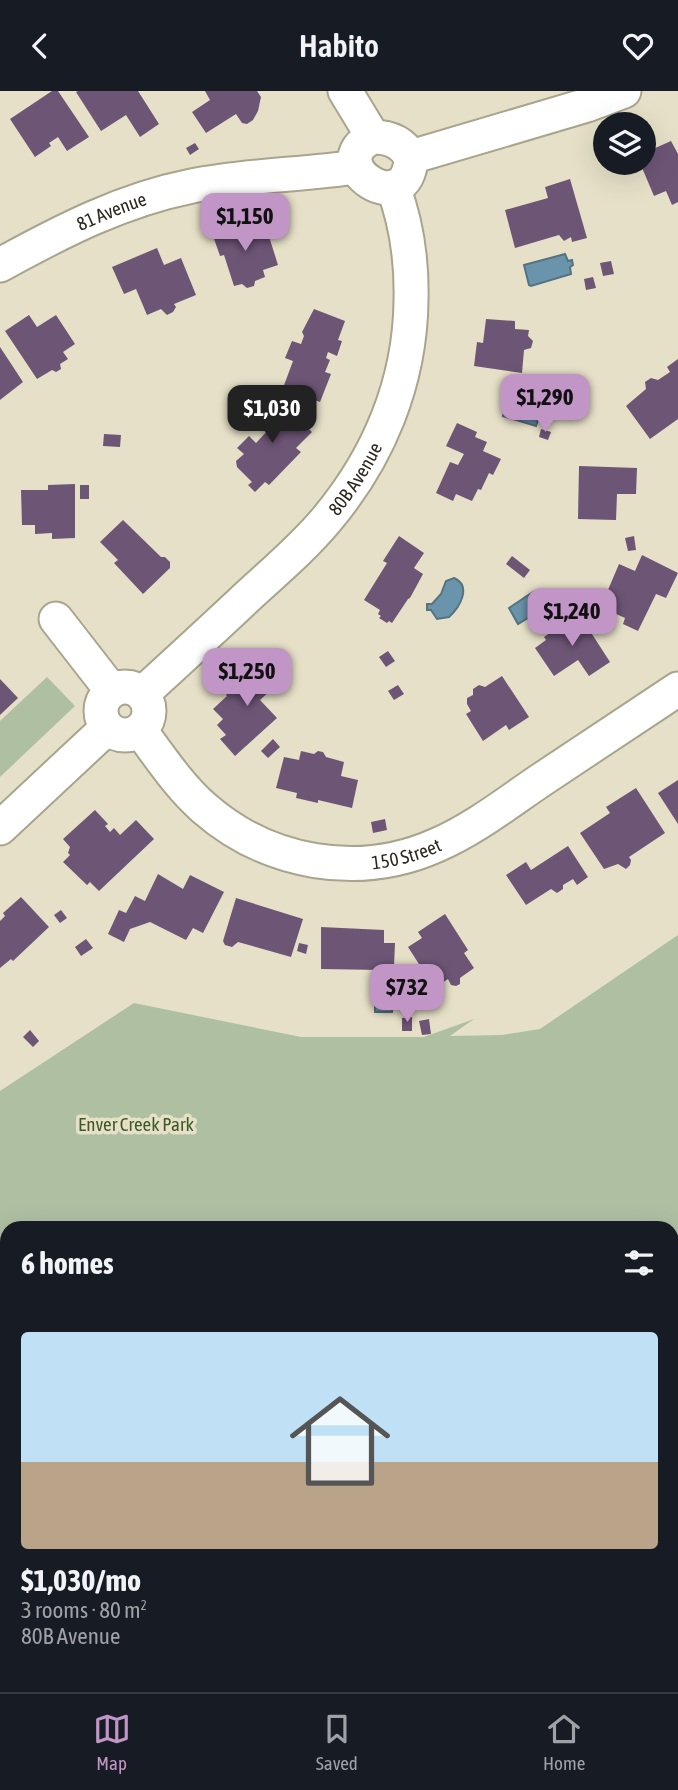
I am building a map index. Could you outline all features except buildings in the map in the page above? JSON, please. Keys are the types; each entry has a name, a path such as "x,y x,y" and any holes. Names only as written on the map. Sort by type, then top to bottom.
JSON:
{"street":[{"path":"345,91 373,137"},
{"path":"411,157 587,105 624,91"},
{"path":"373,137 402,144 411,157 407,175 393,187 378,188 371,185 356,167 360,146 373,137"},
{"name":"81 Avenue","path":"0,265 82,221 142,198 204,184 356,167"},
{"name":"80B Avenue","path":"127,693 309,539 345,496 375,447 390,414 400,382 410,331 408,246 403,217 393,187"},
{"path":"56,619 127,693 147,701 149,713 146,724 134,734 120,735 107,728 101,716 101,709 103,702 127,693"},
{"name":"150 Street","path":"140,730 196,801 243,837 267,848 307,860 340,864 369,863 411,855 450,839 678,689"},
{"path":"0,828 107,728"}],"green space":[{"path":"47,677 75,706 0,777 0,721"},
{"name":"Enver Creek Park","path":"678,935 678,1221 0,1221 0,1091 134,1003 301,1037 424,1037 474,1019 450,1036 502,1035 540,1029"}],"water":[{"path":"565,254 568,261 572,260 571,274 529,285 524,265"},
{"path":"508,399 541,409 541,421 538,420 536,426 503,416"},
{"path":"454,578 462,586 460,602 449,617 437,619 431,610 427,610 427,604 432,604 441,594 446,581"},
{"path":"540,590 550,596 552,611 549,614 546,611 536,613 518,624 509,608"},
{"path":"375,976 396,978 396,984 393,985 392,1012 375,1012"}]}
